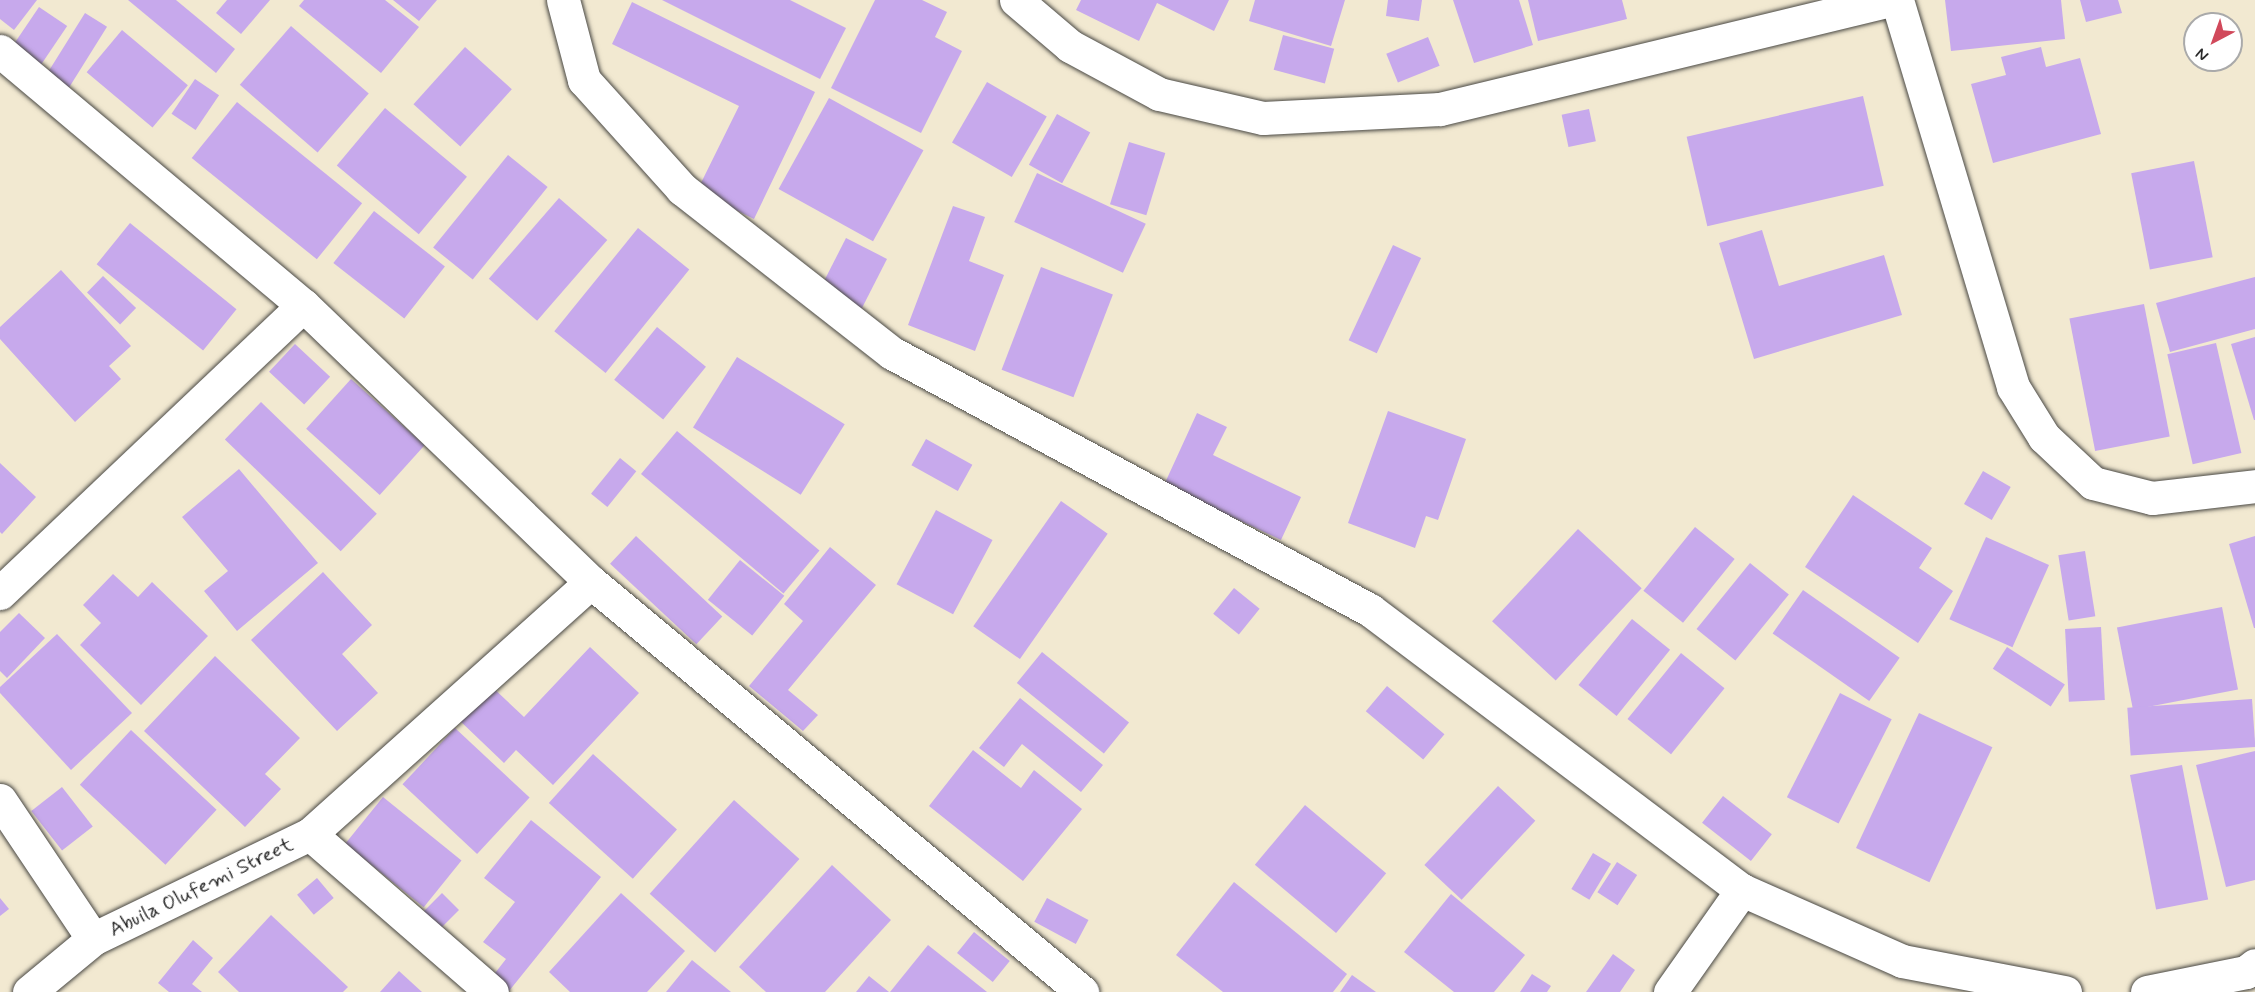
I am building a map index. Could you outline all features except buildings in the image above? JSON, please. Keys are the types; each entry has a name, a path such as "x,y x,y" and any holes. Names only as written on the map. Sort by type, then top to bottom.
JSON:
{"street":[{"path":"563,0 584,80 682,189 892,353 1370,610 1742,890 1902,961 2065,992"},
{"path":"1016,0 1070,46 1160,94 1263,118 1440,109 1890,0"},
{"path":"1897,0 2013,387 2044,437 2093,483 2152,498 2255,486"},
{"path":"0,51 303,304 591,582 1082,992"},
{"path":"0,593 303,304"},
{"name":"Abuila Olufemi Street","path":"29,992 93,939 310,834 591,582"},
{"path":"0,800 93,939"},
{"path":"310,834 492,992"},
{"path":"1670,992 1742,890"},
{"path":"2148,992 2246,972 2255,964"}]}
